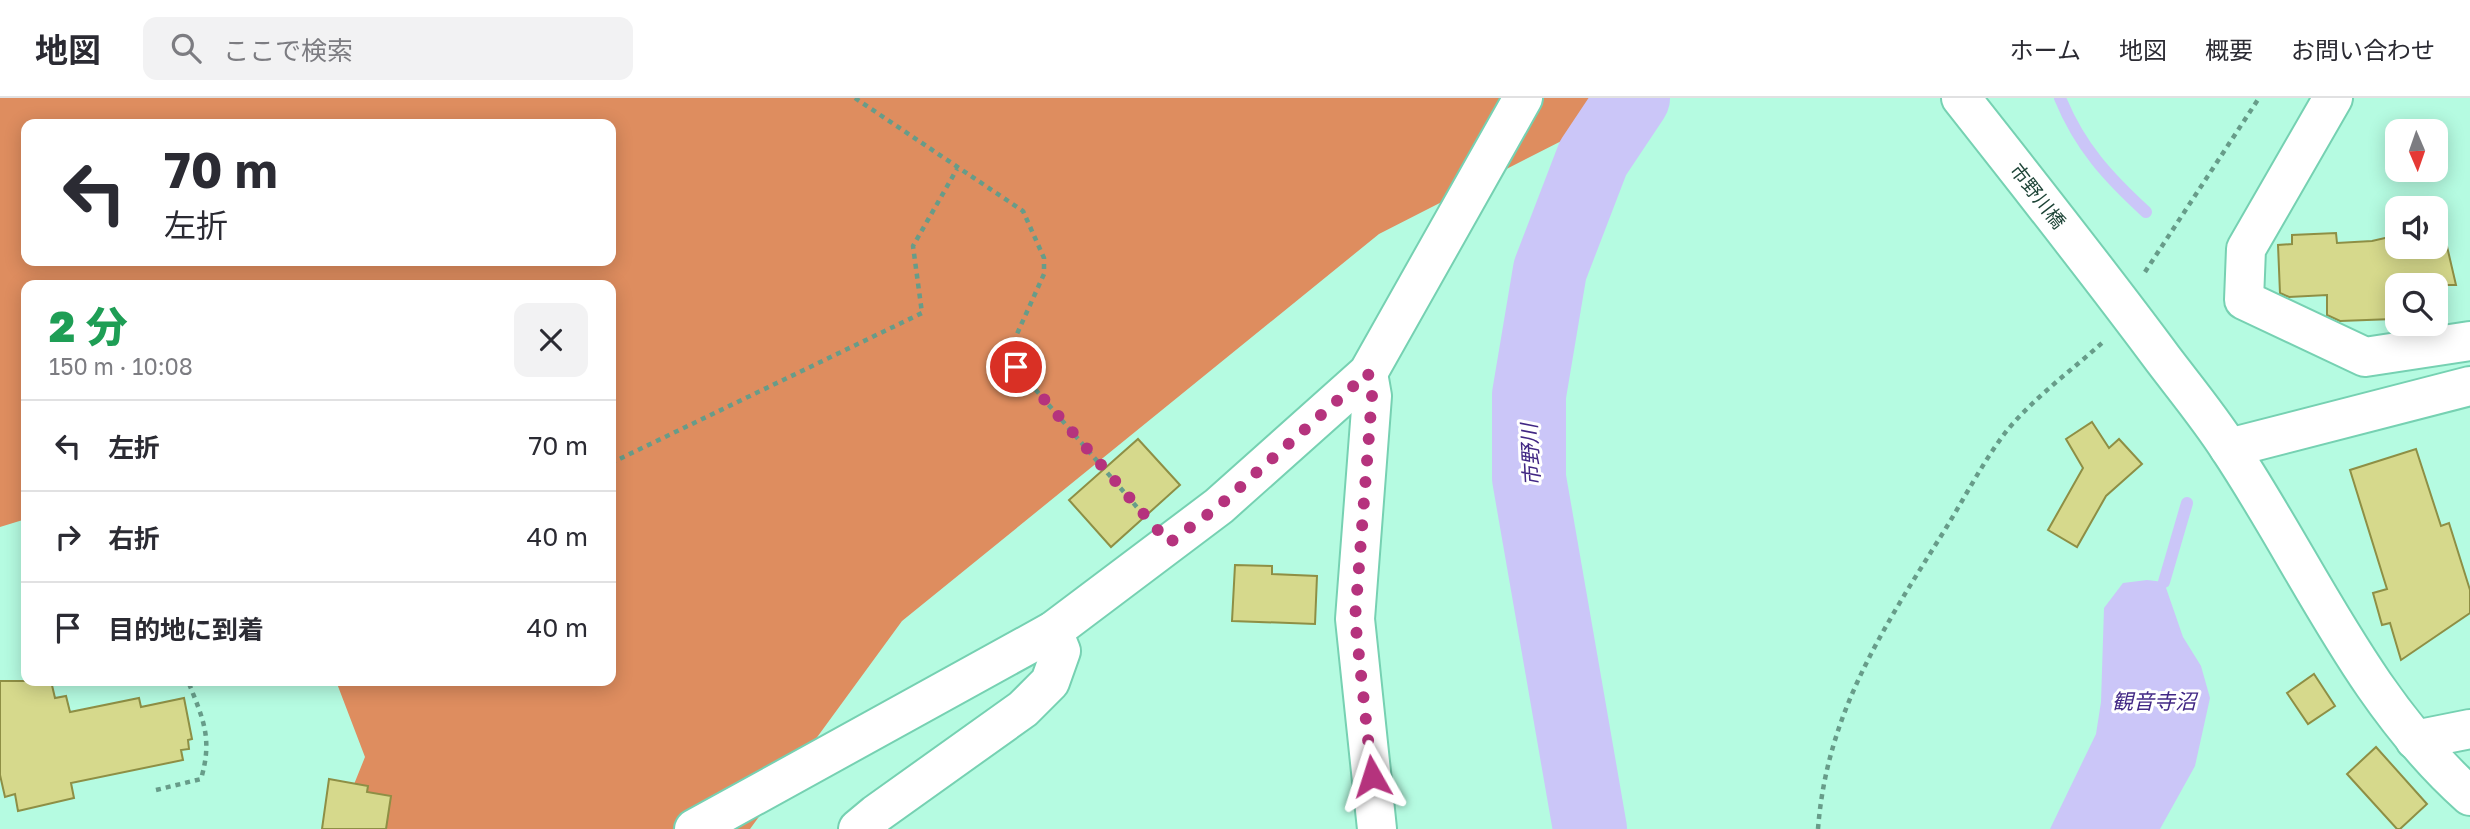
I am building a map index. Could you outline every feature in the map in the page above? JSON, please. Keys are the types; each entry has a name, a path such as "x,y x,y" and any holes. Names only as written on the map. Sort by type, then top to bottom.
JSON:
{"street":[{"path":"694,829 1053,631 1219,506 1368,373 1523,98"},
{"name":"市野川橋","path":"1961,98 2120,301 2229,448 2362,669 2415,740 2447,776 2470,796"},
{"path":"2333,98 2246,249 2244,300 2365,358 2470,341"},
{"path":"1368,373 1372,396 1355,619 1377,829"},
{"path":"2229,448 2470,386"},
{"path":"858,829 1023,709 1050,682 1060,651 1053,631"},
{"path":"2415,740 2470,729"}],"path":[{"path":"855,98 1023,211 1044,258 1044,274 1012,345 1016,367 1169,543"},
{"path":"1818,829 1827,764 1841,716 1867,660 1915,578 2004,434 2024,412 2110,336 2120,301 2173,228 2259,98"},
{"path":"616,461 922,313 914,246 957,169"},
{"path":"156,790 201,779 208,756 206,727 190,686"}],"shaded area":[{"path":"0,98 1606,98 1585,129 1379,234 902,621 750,829 336,829 365,757 338,686 616,686 616,280 21,280 21,521 0,527"}],"water":[{"name":"観音寺沼","path":"2147,580 2164,582 2183,637 2201,666 2210,698 2195,766 2160,829 2050,829 2096,734 2101,702 2104,608 2123,583"}],"building":[{"path":"2336,233 2337,243 2385,238 2385,259 2448,259 2448,251 2456,285 2448,285 2448,273 2385,273 2385,319 2340,321 2327,315 2327,295 2289,297 2280,293 2278,245 2292,244 2292,235"},
{"path":"2092,422 2109,448 2119,439 2142,464 2106,496 2077,547 2048,530 2083,468 2066,439"},
{"path":"1138,439 1180,485 1111,547 1069,500"},
{"path":"2416,449 2441,526 2449,523 2470,590 2470,613 2401,660 2390,623 2382,625 2373,593 2387,589 2350,470"},
{"path":"1235,565 1272,566 1272,574 1317,576 1315,624 1232,621"},
{"path":"2314,674 2335,706 2308,724 2287,693"},
{"path":"0,681 21,681 21,686 52,686 55,698 66,696 70,712 139,698 141,707 184,698 192,739 188,740 189,749 181,750 183,760 71,783 74,798 18,811 15,794 5,797 0,775"},
{"path":"2376,747 2427,804 2400,829 2397,829 2347,774"},
{"path":"329,779 368,786 367,792 391,796 386,829 322,829"}],"waterway":[{"name":"市野川","path":"1590,829 1529,478 1529,395 1550,270 1593,158 1633,98"},
{"path":"2060,98 2077,132 2096,160 2146,212"},
{"path":"2164,582 2187,503"}],"route":[{"path":"1016,367 1169,543 1219,506 1368,373 1372,396 1355,619 1372,776"}]}
